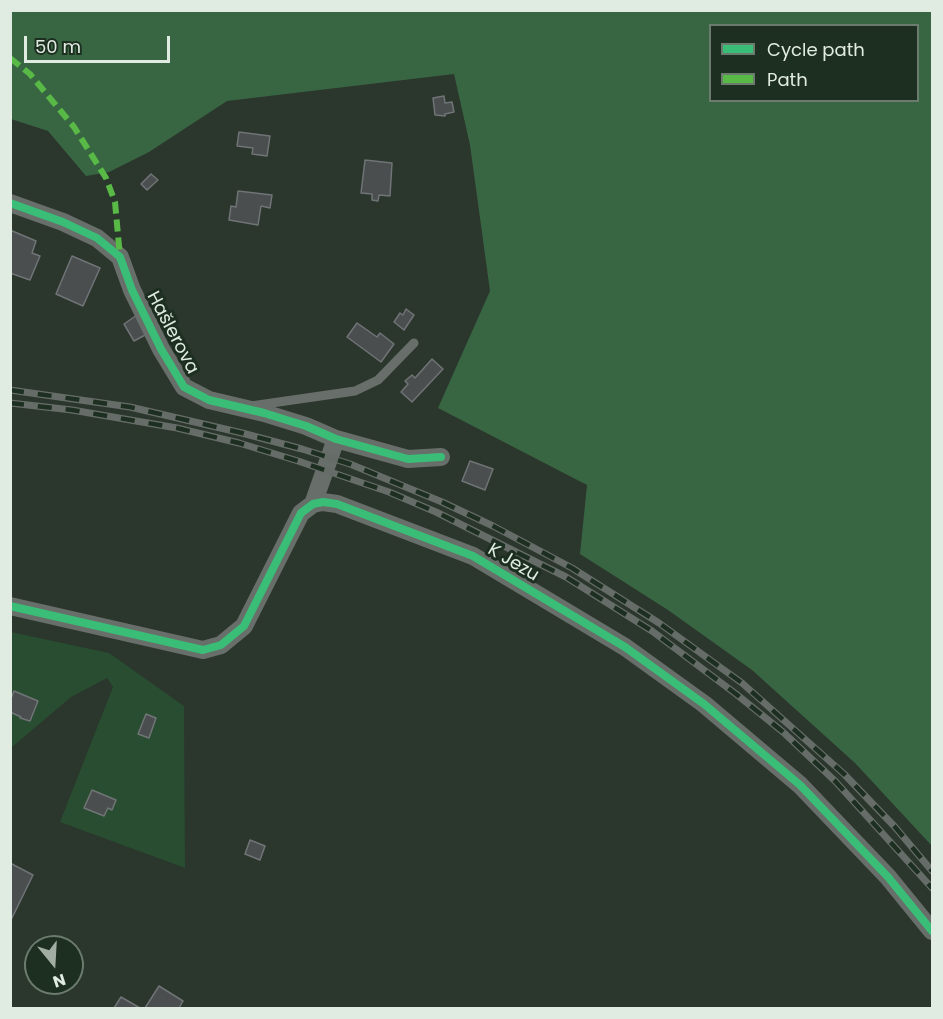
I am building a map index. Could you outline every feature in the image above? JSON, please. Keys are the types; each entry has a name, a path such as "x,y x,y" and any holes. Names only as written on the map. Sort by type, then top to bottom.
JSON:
{"street":[{"name":"Hašlerova","path":"10,203 63,222 97,238 120,256 132,290 156,339 184,387 209,400 264,413 306,426 336,439 408,459 441,457"},
{"path":"10,606 203,650 221,645 244,626 301,513 313,504 336,439"},
{"name":"K Jezu","path":"313,504 323,502 337,504 473,556 625,647 704,704 800,785 888,877 933,932"}],"lane":[{"path":"240,408 356,391 378,381 414,343"}],"green space":[{"path":"11,10 932,11 932,846 855,763 752,670 668,610 580,554 587,485 438,408 490,291 470,145 454,74 227,101 149,152 109,172 86,176 48,131 11,119"},
{"path":"11,632 109,653 184,706 185,868 60,822 113,687 107,678 71,697 11,748"}],"building":[{"path":"444,96 445,103 452,102 454,112 445,114 445,116 435,115 433,98"},
{"path":"239,132 270,136 267,156 252,154 253,148 237,146"},
{"path":"365,160 392,163 390,196 379,195 378,201 372,200 372,194 361,193"},
{"path":"151,174 158,180 147,190 141,184"},
{"path":"238,191 272,195 270,208 261,206 258,225 229,220 231,206 236,207"},
{"path":"10,230 36,241 32,253 40,256 30,280 10,273"},
{"path":"72,256 100,268 83,306 56,294"},
{"path":"406,309 414,315 404,330 394,322 400,313 403,315"},
{"path":"137,315 147,334 134,341 124,324"},
{"path":"357,323 377,337 380,333 394,344 381,362 347,337"},
{"path":"432,359 443,369 412,402 401,392 408,384 405,381 412,375 415,378"},
{"path":"470,461 493,469 485,490 462,481"},
{"path":"14,691 38,701 30,721 10,712 10,701"},
{"path":"146,714 156,718 149,738 138,734"},
{"path":"92,790 116,800 112,810 108,808 104,816 84,808"},
{"path":"250,840 265,846 260,860 245,854"},
{"path":"10,863 33,875 10,922"},
{"path":"159,986 183,1001 179,1008 145,1008"},
{"path":"121,997 140,1008 114,1008"}],"railway":[{"path":"10,390 130,407 302,449 350,464 493,526 572,568 659,623 742,683 844,774 895,827 932,871"},
{"path":"10,403 72,410 177,428 239,443 298,461 389,492 436,512 566,577 652,631 783,732 835,781 932,888"}],"marked path":[{"path":"10,58 30,74 74,127 106,178 115,202 120,257"}],"cycle path":[{"path":"10,203 63,222 97,238 120,257 132,290 161,349 184,387 209,400 264,413 306,426 336,439 408,459 441,457"},
{"path":"10,606 203,650 221,645 244,626 301,513 313,504 323,502 337,504 473,556 625,647 704,704 800,785 888,877 932,931"}]}
